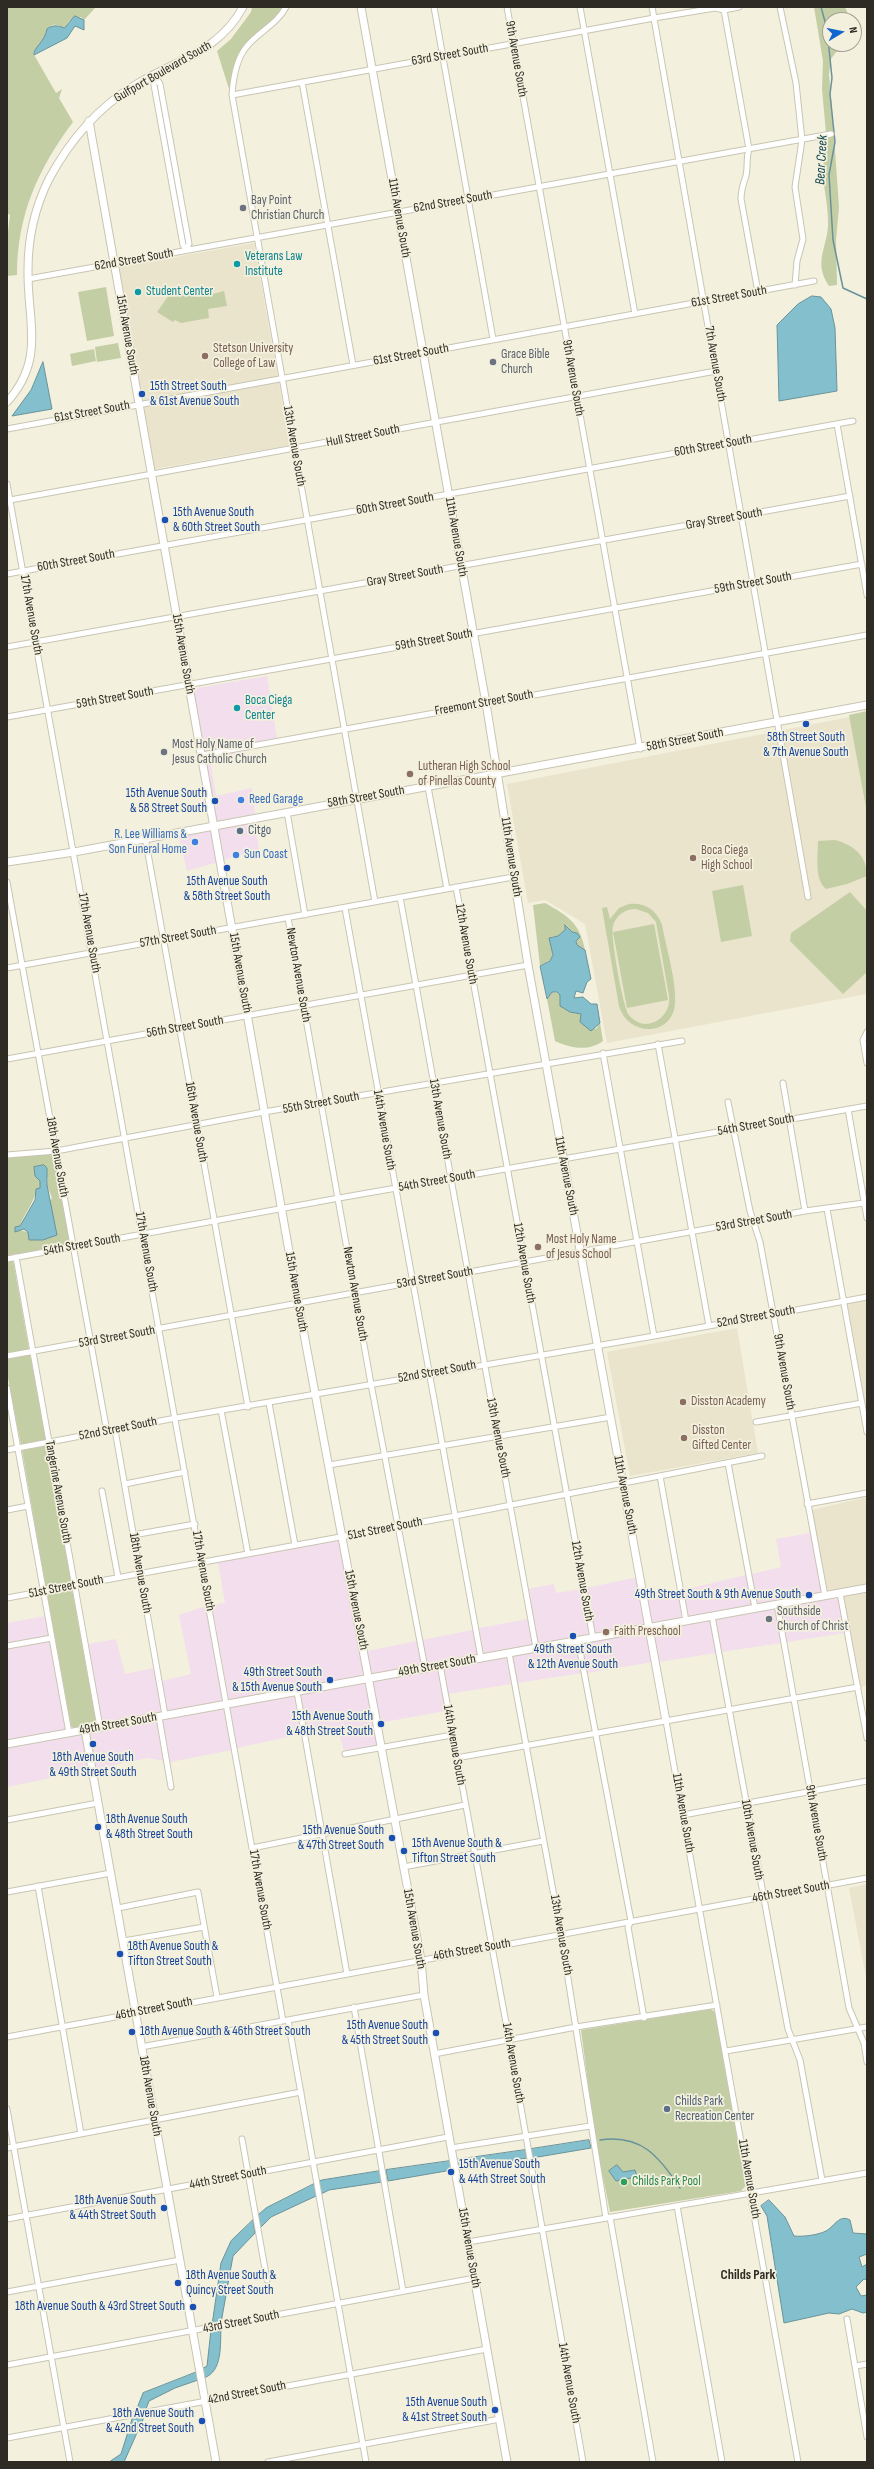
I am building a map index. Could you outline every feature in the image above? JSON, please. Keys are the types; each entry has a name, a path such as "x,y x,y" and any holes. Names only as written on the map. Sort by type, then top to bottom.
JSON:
{"street":[{"name":"Gulfport Boulevard South","path":"7,402 26,372 31,355 33,322 28,279 31,237 40,199 68,146 90,120 113,99 215,42 227,31 243,7"},
{"name":"13th Avenue South","path":"286,7 279,17 248,45 234,75 232,95 375,902"},
{"name":"11th Avenue South","path":"361,7 486,703 528,965 650,1627 798,2462"},
{"path":"434,7 493,339"},
{"name":"9th Avenue South","path":"507,7 640,749"},
{"path":"580,7 635,314"},
{"name":"7th Avenue South","path":"652,7 808,897"},
{"name":"63rd Street South","path":"232,95 654,18 715,8 724,10 739,7"},
{"path":"780,7 796,83 802,140 795,187 802,239 797,261 795,285"},
{"path":"724,10 749,149 746,157 746,176 741,188 741,199 758,292"},
{"path":"154,75 160,84 189,244 186,250"},
{"path":"302,82 353,365"},
{"name":"15th Avenue South","path":"90,120 188,685 215,825 281,1208 421,1960 424,1995 448,2137 475,2278 507,2462"},
{"name":"62nd Street South","path":"28,279 831,134"},
{"name":"61st Street South","path":"7,429 139,403 814,281"},
{"name":"Hull Street South","path":"10,500 151,473 716,372"},
{"name":"60th Street South","path":"7,574 853,421"},
{"path":"837,424 867,595"},
{"name":"17th Avenue South","path":"7,484 126,1138 277,1986 301,2092 366,2462"},
{"name":"Gray Street South","path":"7,648 850,496"},
{"name":"59th Street South","path":"7,717 862,564"},
{"name":"Freemont Street South","path":"202,755 627,677 867,635"},
{"name":"58th Street South","path":"7,862 74,852 145,837 640,749 867,705"},
{"name":"12th Avenue South","path":"428,787 447,889"},
{"name":"Newton Avenue South","path":"287,812 305,915"},
{"name":"16th Avenue South","path":"145,837 248,1407"},
{"name":"57th Street South","path":"7,968 513,877"},
{"name":"18th Avenue South","path":"7,882 107,1432"},
{"name":"12th Avenue South","path":"456,887 540,1355 593,1638"},
{"name":"13th Avenue South","path":"400,897 483,1364 511,1506 536,1648"},
{"name":"14th Avenue South","path":"345,908 441,1446 481,1658"},
{"name":"Newton Avenue South","path":"288,918 371,1384 425,1668"},
{"name":"56th Street South","path":"7,1059 528,965"},
{"path":"866,1033 867,1063"},
{"name":"55th Street South","path":"7,1155 56,1151 264,1112 603,1053 682,1041"},
{"path":"658,1044 709,1326"},
{"path":"603,1053 654,1336"},
{"path":"783,1083 805,1211"},
{"name":"9th Avenue South","path":"728,1102 753,1222 760,1242 825,1596"},
{"name":"54th Street South","path":"7,1259 214,1222 281,1208 867,1106"},
{"path":"848,1109 867,1218"},
{"name":"53rd Street South","path":"7,1356 91,1342 231,1314 753,1222 805,1211 864,1203"},
{"path":"827,1209 867,1432"},
{"name":"Tangerine Avenue South","path":"16,1257 100,1727"},
{"name":"52nd Street South","path":"7,1450 220,1410 248,1407 483,1364 598,1346 867,1297"},
{"path":"7,1388 69,1733"},
{"path":"269,1403 295,1545"},
{"path":"756,1422 862,1403"},
{"path":"220,1410 248,1554"},
{"path":"329,1465 611,1417"},
{"name":"18th Avenue South","path":"115,1430 126,1484 162,1716 171,1787"},
{"name":"51st Street South","path":"7,1598 511,1506 762,1456"},
{"path":"728,1463 755,1608"},
{"path":"126,1484 185,1472"},
{"path":"660,1476 686,1621"},
{"path":"102,1491 118,1578"},
{"path":"808,1504 867,1493"},
{"path":"7,1510 28,1506"},
{"path":"133,1535 194,1524"},
{"name":"49th Street South","path":"7,1744 867,1588"},
{"path":"840,1593 867,1738"},
{"name":"9th Avenue South","path":"777,1604 849,2008 858,2029 867,2062"},
{"name":"10th Avenue South","path":"712,1616 788,2029 800,2060 822,2180"},
{"path":"7,1646 52,1638"},
{"name":"12th Avenue South","path":"578,1640 631,1921 628,1927 644,2018"},
{"name":"13th Avenue South","path":"509,1653 561,1934 590,2126 653,2462"},
{"name":"14th Avenue South","path":"440,1666 473,1853 509,2039 583,2462"},
{"path":"456,1758 858,1687"},
{"path":"297,1692 347,1974"},
{"name":"18th Avenue South","path":"85,1730 124,1941 154,2121 216,2462"},
{"path":"345,1754 380,1746 452,1735"},
{"path":"683,1815 867,1781"},
{"path":"7,1820 98,1803"},
{"path":"252,1848 465,1805"},
{"path":"403,1867 543,1841"},
{"path":"7,1892 111,1873"},
{"name":"46th Street South","path":"7,2037 867,1878"},
{"path":"38,1886 81,2134"},
{"path":"118,1908 198,1892 217,1997"},
{"path":"124,1941 204,1927"},
{"path":"141,2047 424,1995"},
{"path":"434,2054 576,2027 644,2018 717,2005"},
{"path":"354,2007 403,2291"},
{"path":"726,2051 867,2027"},
{"path":"7,2148 301,2092"},
{"path":"7,2109 70,2462"},
{"path":"451,2148 590,2126"},
{"name":"44th Street South","path":"7,2219 448,2137"},
{"path":"242,2139 267,2280"},
{"path":"468,2242 867,2173"},
{"path":"677,2206 722,2462"},
{"path":"7,2292 180,2260"},
{"name":"43rd Street South","path":"7,2365 475,2278"},
{"path":"847,2319 867,2437"},
{"name":"42nd Street South","path":"7,2438 487,2349"},
{"path":"856,2366 867,2364"},
{"path":"268,2462 500,2419"}],"shaded area":[{"name":"Stetson University College of Law","path":"254,243 290,445 155,469 119,267"},
{"path":"267,676 277,738 204,752 192,689"},
{"name":"Boca Ciega High School","path":"850,717 867,816 867,994 607,1043 585,924 545,900 528,903 507,784"},
{"path":"278,743 210,760 216,796 252,788 255,815 217,822 205,757"},
{"path":"255,820 259,850 223,860 218,827"},
{"path":"212,828 218,862 187,871 178,834"},
{"path":"867,1299 867,1416 847,1303"},
{"name":"Disston Academy","path":"737,1328 758,1453 630,1476 607,1352"},
{"path":"867,1497 867,1585 828,1593 812,1510"},
{"path":"810,1533 822,1594 758,1605 752,1574 781,1567 776,1539"},
{"path":"340,1540 365,1677 229,1701 212,1605 225,1603 218,1562"},
{"path":"746,1575 752,1606 688,1618 683,1590"},
{"path":"638,1577 647,1625 595,1635 586,1588"},
{"path":"554,1584 556,1593 581,1589 589,1636 538,1645 528,1589"},
{"path":"678,1591 682,1619 652,1625 647,1599"},
{"path":"867,1591 867,1685 861,1687 843,1595"},
{"path":"824,1599 839,1599 845,1633 787,1642 780,1606"},
{"path":"206,1606 223,1702 167,1713 162,1681 191,1674 179,1615"},
{"path":"775,1607 781,1643 721,1652 715,1618"},
{"path":"45,1616 49,1636 7,1644 7,1623"},
{"path":"528,1619 533,1646 484,1655 479,1628"},
{"path":"710,1619 716,1653 659,1662 653,1629"},
{"path":"473,1630 478,1656 427,1665 422,1640"},
{"path":"648,1630 653,1662 587,1673 582,1642"},
{"path":"116,1639 125,1674 154,1668 162,1714 102,1724 88,1644"},
{"path":"50,1641 66,1731 7,1742 7,1649"},
{"path":"417,1641 422,1666 371,1676 367,1651"},
{"path":"576,1643 582,1673 517,1683 512,1655"},
{"path":"506,1656 511,1684 448,1694 444,1667"},
{"path":"438,1668 445,1711 379,1723 372,1681"},
{"path":"366,1682 377,1745 344,1751 337,1726 307,1733 300,1694"},
{"path":"294,1694 301,1734 237,1748 229,1706"},
{"path":"224,1707 232,1750 170,1762 162,1719"},
{"path":"156,1719 164,1761 148,1758 95,1769 88,1732"},
{"path":"83,1733 90,1770 7,1787 7,1747"},
{"path":"867,1884 867,1982 849,1888"}],"green space":[{"path":"7,7 96,7 84,20 81,17 70,20 64,28 58,25 51,26 43,42 33,53 56,93 62,89 59,98 73,122 49,157 40,175 25,213 18,253 17,275 7,276 7,240 10,215 7,213"},
{"path":"252,7 282,7 278,16 246,44 230,92 217,51 231,39 251,12"},
{"path":"814,7 845,7 847,12 822,12 822,52 836,52 831,59 829,74 834,133 833,131 826,133 822,89 823,61"},
{"path":"834,136 839,207 836,241 837,285 829,286 824,277 821,261 828,230 823,170 826,138"},
{"path":"106,287 114,336 87,341 78,292"},
{"path":"205,289 206,296 224,291 227,306 208,309 209,318 181,323 175,320 173,322 157,312 169,295"},
{"path":"118,343 121,358 97,362 95,347"},
{"path":"94,349 96,361 72,366 70,354"},
{"path":"867,711 867,814 849,715"},
{"path":"835,840 848,845 858,852 865,862 867,876 847,884 826,889 822,885 818,873 818,841"},
{"path":"743,885 752,936 721,942 712,891"},
{"path":"850,892 867,911 867,972 843,994 790,941 791,933"},
{"path":"545,903 572,921 580,933 585,950 577,945 577,933 572,932 566,925 565,930 558,936 550,937 553,947 552,959 540,966 533,905"},
{"path":"629,904 640,904 654,911 662,925 673,976 675,1004 672,1015 666,1023 658,1027 649,1029 640,1028 631,1023 624,1016 619,1006 602,908 607,907 610,919 619,908","holes":["636,909 648,913 656,922 669,996 669,1004 662,1017 649,1024 642,1024 635,1021 626,1010 613,943 613,926 616,919 625,911"]},
{"path":"654,924 668,1000 627,1008 613,932"},
{"path":"552,992 560,994 563,1008 581,1014 581,1018 596,1029 600,1023 603,1041 591,1047 579,1048 567,1046 555,1041 547,999"},
{"path":"54,1153 70,1244 7,1256 7,1158","holes":["37,1178 48,1178 47,1185 52,1198 28,1232 19,1230 33,1200 36,1189 40,1189 40,1181"]},
{"path":"13,1260 29,1350 7,1353 7,1261"},
{"path":"30,1354 46,1440 21,1445 7,1373 7,1358"},
{"path":"47,1445 72,1584 46,1589 22,1450"},
{"path":"72,1589 96,1721 92,1726 75,1729 71,1726 47,1594"},
{"path":"711,2009 716,2013 746,2185 741,2191 610,2212 595,2137 581,2030"}],"water":[{"path":"75,16 84,20 84,30 75,26 67,38 34,55 35,50 46,34 47,29 55,26 64,28"},
{"path":"812,296 821,297 831,309 835,328 837,391 779,401 777,325 798,304"},
{"path":"43,362 52,409 12,416 31,390"},
{"path":"565,925 572,932 577,933 580,937 576,941 577,945 585,950 591,979 587,982 583,993 576,991 574,998 583,997 591,1004 597,1004 600,1023 591,1031 580,1022 581,1014 570,1012 560,1006 560,995 557,992 552,992 547,999 540,966 550,961 553,955 549,938 558,936 565,930"},
{"path":"44,1165 47,1168 47,1185 57,1235 43,1240 29,1240 28,1232 24,1229 15,1232 15,1227 20,1226 35,1200 36,1189 40,1188 40,1181 35,1176 34,1167"},
{"path":"589,2140 591,2148 532,2158 531,2149"},
{"path":"525,2150 527,2158 457,2170 455,2160"},
{"path":"450,2161 452,2170 388,2181 386,2170"},
{"path":"617,2165 623,2172 635,2170 637,2177 616,2181 609,2171"},
{"path":"380,2171 382,2182 329,2190 321,2194 319,2181"},
{"path":"314,2184 316,2196 271,2217 260,2228 258,2215 266,2208"},
{"path":"769,2200 785,2217 794,2236 810,2235 826,2231 837,2221 843,2218 850,2220 853,2233 867,2234 867,2254 859,2257 862,2267 867,2264 867,2280 864,2279 856,2287 861,2296 867,2295 867,2312 863,2313 852,2309 839,2314 829,2313 784,2323 767,2216 761,2206"},
{"path":"253,2220 255,2233 233,2256 221,2323 212,2325 221,2263 231,2241"},
{"path":"221,2328 219,2357 215,2370 204,2378 202,2369 207,2366 211,2330"},
{"path":"197,2372 198,2380 175,2388 149,2401 146,2409 136,2411 143,2393"},
{"path":"145,2415 124,2462 109,2462 121,2454 133,2416"}],"waterway":[{"name":"Bear Creek","path":"821,7 827,29 832,78 830,94 835,142 829,175 833,240 843,288 867,299"},
{"path":"600,2140 627,2140 638,2144 656,2157 680,2188"}],"place":[{"name":"Bay Point Christian Church","path":"243,208"},
{"name":"Veterans Law Institute","path":"237,264"},
{"name":"Student Center","path":"138,292"},
{"name":"Stetson University College of Law","path":"205,356"},
{"name":"Grace Bible Church","path":"493,362"},
{"name":"15th Street South & 61st Avenue South","path":"142,394"},
{"name":"15th Avenue South & 60th Street South","path":"165,520"},
{"name":"Boca Ciega Center","path":"237,708"},
{"name":"58th Street South & 7th Avenue South","path":"806,724"},
{"name":"Most Holy Name of Jesus Catholic Church","path":"164,752"},
{"name":"Lutheran High School of Pinellas County","path":"410,774"},
{"name":"Reed Garage","path":"241,800"},
{"name":"15th Avenue South & 58 Street South","path":"215,801"},
{"name":"Citgo","path":"240,831"},
{"name":"R. Lee Williams & Son Funeral Home","path":"195,842"},
{"name":"Sun Coast","path":"236,855"},
{"name":"Boca Ciega High School","path":"693,858"},
{"name":"15th Avenue South & 58th Street South","path":"227,868"},
{"name":"Most Holy Name of Jesus School","path":"538,1247"},
{"name":"Disston Academy","path":"683,1402"},
{"name":"Disston Gifted Center","path":"684,1438"},
{"name":"49th Street South & 9th Avenue South","path":"809,1595"},
{"name":"Southside Church of Christ","path":"769,1619"},
{"name":"Faith Preschool","path":"606,1632"},
{"name":"49th Street South & 12th Avenue South","path":"573,1636"},
{"name":"49th Street South & 15th Avenue South","path":"330,1680"},
{"name":"15th Avenue South & 48th Street South","path":"381,1724"},
{"name":"18th Avenue South & 49th Street South","path":"93,1744"},
{"name":"18th Avenue South & 48th Street South","path":"98,1827"},
{"name":"15th Avenue South & 47th Street South","path":"392,1838"},
{"name":"15th Avenue South & Tifton Street South","path":"404,1851"},
{"name":"18th Avenue South & Tifton Street South","path":"120,1954"},
{"name":"18th Avenue South & 46th Street South","path":"132,2032"},
{"name":"15th Avenue South & 45th Street South","path":"436,2033"},
{"name":"Childs Park Recreation Center","path":"667,2109"},
{"name":"15th Avenue South & 44th Street South","path":"451,2172"},
{"name":"Childs Park Pool","path":"624,2182"},
{"name":"18th Avenue South & 44th Street South","path":"164,2208"},
{"name":"18th Avenue South & Quincy Street South","path":"178,2283"},
{"name":"18th Avenue South & 43rd Street South","path":"193,2307"},
{"name":"15th Avenue South & 41st Street South","path":"495,2410"},
{"name":"18th Avenue South & 42nd Street South","path":"202,2421"}],"district":[{"name":"Childs Park","path":"748,2275"}]}
